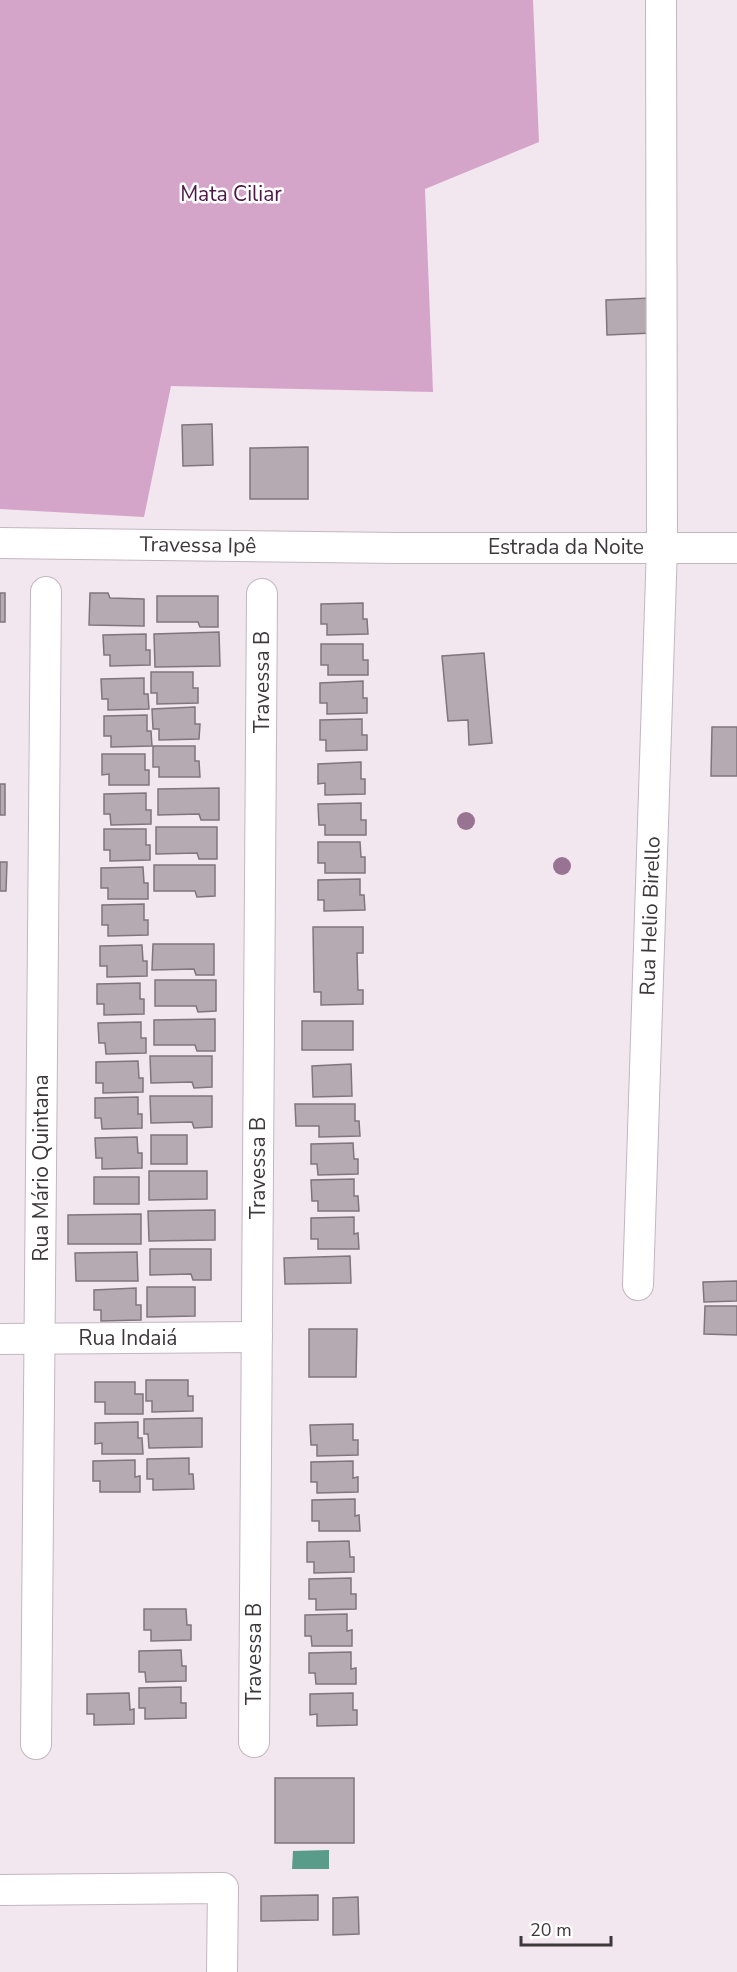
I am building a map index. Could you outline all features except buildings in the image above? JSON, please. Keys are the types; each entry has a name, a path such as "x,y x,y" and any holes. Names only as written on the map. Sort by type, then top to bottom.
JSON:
{"street":[{"name":"Rua Helio Birello","path":"638,1285 662,546 661,0"},
{"name":"Travessa Ipê","path":"0,543 396,548"},
{"name":"Estrada da Noite","path":"396,548 662,546 737,548"},
{"name":"Rua Mário Quintana","path":"36,1744 46,591"},
{"name":"Travessa B","path":"254,1742 262,594"},
{"name":"Rua Indaiá","path":"0,1339 257,1337"},
{"path":"0,1890 223,1888 222,1972"}],"green space":[{"name":"Mata Ciliar","path":"0,0 533,0 539,142 425,189 433,392 171,386 144,517 0,509"}],"shaded area":[{"path":"329,1850 329,1869 292,1869 293,1851"}]}
